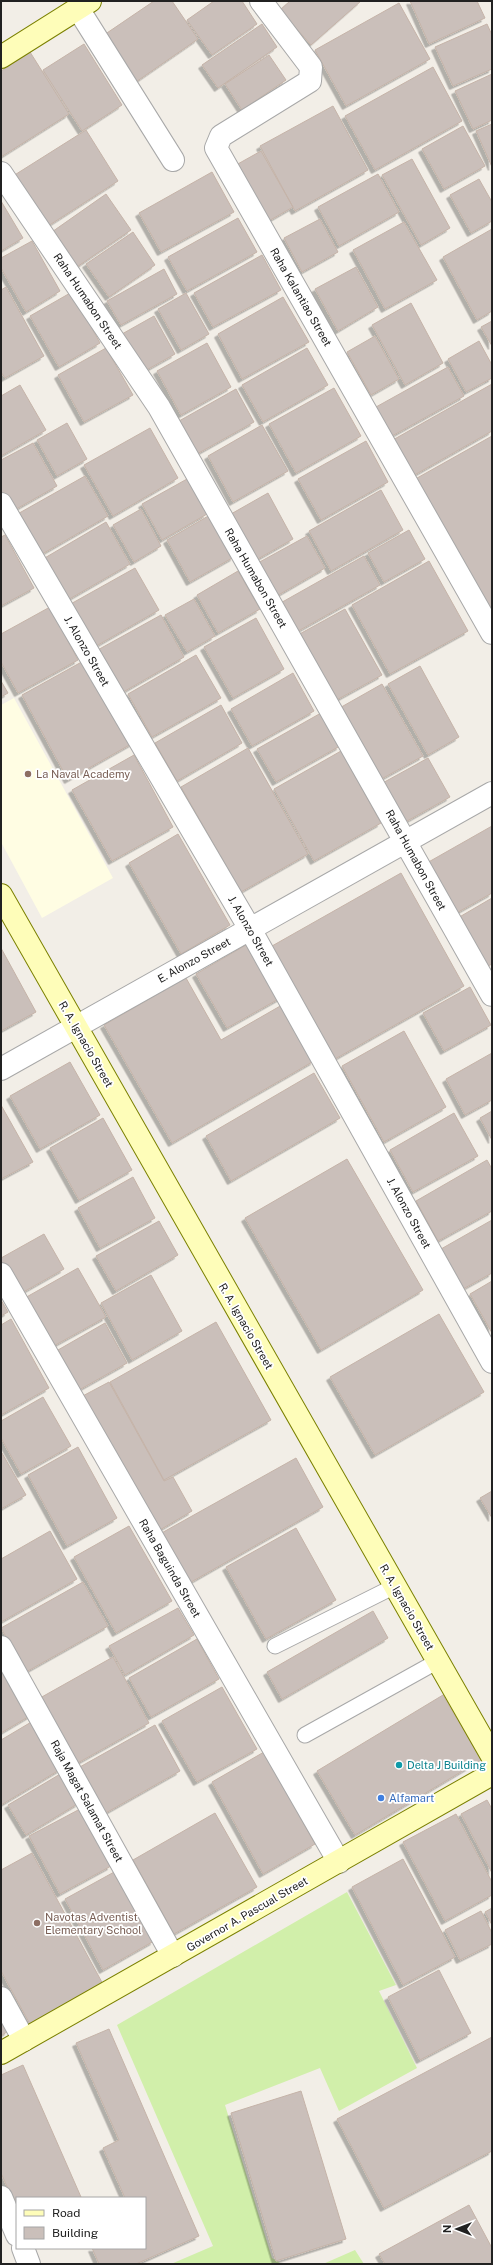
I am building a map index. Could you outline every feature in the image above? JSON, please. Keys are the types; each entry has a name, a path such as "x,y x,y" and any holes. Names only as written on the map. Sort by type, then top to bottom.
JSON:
{"street":[{"name":"Raha Kalantiao Street","path":"261,1 311,67 310,81 221,136 216,148 492,633"},
{"path":"1,57 85,4"},
{"path":"85,4 82,16 173,160"},
{"name":"Raha Humabon Street","path":"1,173 159,407 492,995"},
{"name":"J. Alonzo Street","path":"1,504 250,929 492,1362"},
{"name":"E. Alonzo Street","path":"1,1069 492,793"},
{"name":"R. A. Ignacio Street","path":"1,895 492,1756"},
{"name":"Raha Baguinda Street","path":"1,1274 338,1862"},
{"name":"Raja Magat Salamat Street","path":"1,1647 172,1956"},
{"name":"Governor A. Pascual Street","path":"1,2052 492,1774"},
{"path":"1,1998 24,2040"},
{"path":"1,2197 16,2233"},
{"path":"23,2249 29,2264"}],"lane":[{"path":"274,1646 395,1586"},
{"path":"305,1735 438,1661"}],"shaded area":[{"name":"La Naval Academy","path":"14,698 113,878 42,918 1,842 1,705"}],"green space":[{"path":"347,1892 396,1985 379,1991 417,2068 339,2111 320,2068 225,2105 272,2258 282,2264 171,2264 213,2246 117,2025"},
{"path":"355,2250 364,2264 323,2264"}],"building":[{"path":"154,1 172,1 198,39 133,84 101,37"},
{"path":"214,1 242,1 257,24 212,55 187,20"},
{"path":"290,1 361,1 311,45 280,10"},
{"path":"410,1 477,1 485,18 429,44"},
{"path":"399,3 430,59 346,106 315,50"},
{"path":"262,24 277,47 218,88 202,65"},
{"path":"487,24 492,35 492,69 453,86 435,47"},
{"path":"84,44 122,105 82,131 43,70"},
{"path":"30,52 69,114 1,157 1,71"},
{"path":"269,55 286,80 242,110 225,84"},
{"path":"433,67 462,121 375,170 345,116"},
{"path":"492,74 492,120 473,129 455,91"},
{"path":"333,106 368,170 295,211 260,146"},
{"path":"492,124 492,167 476,131"},
{"path":"463,126 485,166 444,189 422,149"},
{"path":"86,130 118,181 45,228 13,176"},
{"path":"261,151 293,207 267,222 236,165"},
{"path":"412,159 450,228 421,245 382,175"},
{"path":"212,172 234,212 161,252 139,213"},
{"path":"378,174 399,212 339,246 318,207"},
{"path":"479,179 492,202 492,221 471,233 450,195"},
{"path":"106,194 131,230 74,269 49,234"},
{"path":"1,201 23,238 1,251"},
{"path":"238,218 257,252 187,291 168,257"},
{"path":"320,219 338,252 302,272 284,238"},
{"path":"404,222 437,280 385,309 353,250"},
{"path":"492,229 492,311 477,320 443,257"},
{"path":"133,232 155,265 109,297 86,264"},
{"path":"32,241 60,291 26,312 1,268 1,258"},
{"path":"262,255 281,290 213,327 194,293"},
{"path":"356,267 378,307 338,331 315,289"},
{"path":"164,269 177,294 121,325 107,301"},
{"path":"6,287 44,356 5,378 1,372 1,290"},
{"path":"72,292 100,343 59,367 30,316"},
{"path":"186,293 209,334 181,350 158,309"},
{"path":"283,297 309,342 242,379 218,334"},
{"path":"411,303 443,363 405,385 372,325"},
{"path":"154,316 175,354 143,372 122,334"},
{"path":"492,321 492,346 481,327"},
{"path":"375,336 399,379 371,395 347,352"},
{"path":"479,341 492,365 492,378 466,392 448,359"},
{"path":"207,343 231,387 181,415 157,371"},
{"path":"106,348 133,395 84,422 58,375"},
{"path":"307,348 328,385 263,422 242,385"},
{"path":"448,367 464,396 392,436 376,407"},
{"path":"492,384 492,431 411,477 391,441"},
{"path":"20,385 46,430 1,456 1,396"},
{"path":"334,388 361,436 296,473 269,424"},
{"path":"236,389 254,422 197,454 179,421"},
{"path":"67,423 87,459 57,476 37,440"},
{"path":"262,425 288,471 233,502 208,456"},
{"path":"150,428 178,478 113,516 84,465"},
{"path":"492,436 492,616 410,482"},
{"path":"366,441 388,482 321,520 298,479"},
{"path":"33,443 57,486 11,512 1,495 1,460"},
{"path":"85,476 108,516 37,557 14,516"},
{"path":"187,479 207,514 162,540 142,504"},
{"path":"381,490 403,530 331,571 309,531"},
{"path":"268,493 293,539 256,560 231,514"},
{"path":"141,509 161,546 134,562 113,525"},
{"path":"210,515 234,557 190,582 167,540"},
{"path":"106,522 130,564 66,601 43,559"},
{"path":"409,530 425,559 384,582 368,553"},
{"path":"5,535 34,588 1,606 1,537"},
{"path":"307,536 325,568 275,597 256,564"},
{"path":"364,556 380,585 293,634 277,605"},
{"path":"429,561 468,631 390,674 352,605"},
{"path":"135,568 159,610 91,649 67,606"},
{"path":"238,571 260,609 218,633 197,595"},
{"path":"194,599 215,636 187,652 165,615"},
{"path":"50,607 78,660 18,693 1,662 1,634"},
{"path":"345,609 382,675 333,702 296,636"},
{"path":"161,615 184,657 118,695 94,652"},
{"path":"256,618 284,669 233,698 204,647"},
{"path":"196,655 221,698 152,737 128,694"},
{"path":"87,659 133,743 68,780 22,695"},
{"path":"420,666 459,737 428,755 388,684"},
{"path":"293,673 314,711 252,746 231,709"},
{"path":"1,681 8,693 1,697"},
{"path":"382,684 423,756 376,782 336,710"},
{"path":"221,705 242,743 177,781 155,743"},
{"path":"321,713 340,746 276,782 257,749"},
{"path":"248,748 308,854 241,892 181,787"},
{"path":"341,751 381,823 314,861 274,789"},
{"path":"134,755 173,827 112,861 72,790"},
{"path":"428,758 450,797 400,825 379,785"},
{"path":"492,826 492,893 453,915 425,864"},
{"path":"178,834 230,925 181,954 129,863"},
{"path":"401,873 464,986 335,1059 272,946"},
{"path":"492,898 492,964 484,968 456,919"},
{"path":"253,941 284,996 227,1028 196,974"},
{"path":"1,948 36,1012 1,1031"},
{"path":"186,978 221,1040 282,1005 314,1061 172,1143 104,1025"},
{"path":"470,987 491,1025 444,1051 423,1013"},
{"path":"404,1031 446,1107 384,1142 342,1066"},
{"path":"492,1053 492,1100 465,1115 446,1079"},
{"path":"70,1062 100,1115 40,1149 10,1096"},
{"path":"314,1073 340,1118 231,1181 206,1136"},
{"path":"1,1105 33,1162 1,1179"},
{"path":"492,1111 492,1140 480,1118"},
{"path":"454,1113 478,1156 413,1192 390,1150"},
{"path":"103,1118 132,1170 79,1200 50,1148"},
{"path":"347,1159 423,1290 321,1350 245,1218"},
{"path":"487,1160 492,1169 492,1211 438,1241 416,1201"},
{"path":"133,1177 155,1218 100,1248 78,1208"},
{"path":"492,1220 492,1273 463,1289 441,1249"},
{"path":"159,1221 178,1255 116,1291 96,1256"},
{"path":"44,1234 64,1269 20,1294 1,1261 1,1258"},
{"path":"78,1268 106,1317 50,1348 23,1299"},
{"path":"151,1275 182,1331 132,1360 101,1303"},
{"path":"492,1281 492,1333 470,1294"},
{"path":"1,1300 8,1312 1,1316"},
{"path":"439,1314 484,1392 375,1455 330,1377"},
{"path":"11,1319 49,1388 1,1415 1,1325"},
{"path":"216,1322 271,1420 164,1480 110,1382"},
{"path":"105,1323 127,1363 79,1390 58,1350"},
{"path":"109,1382 164,1481 173,1477 192,1511 153,1534 77,1399"},
{"path":"43,1397 71,1446 21,1474 1,1438 1,1421"},
{"path":"78,1447 117,1518 67,1546 28,1475"},
{"path":"1,1453 26,1495 1,1509"},
{"path":"296,1458 323,1507 186,1585 158,1535"},
{"path":"492,1491 492,1518 480,1498"},
{"path":"129,1526 172,1601 116,1633 74,1557"},
{"path":"296,1528 336,1600 266,1639 226,1567"},
{"path":"50,1531 77,1579 1,1622 1,1559"},
{"path":"83,1582 108,1626 26,1672 1,1628"},
{"path":"178,1608 194,1635 125,1675 109,1646"},
{"path":"373,1611 388,1638 282,1699 267,1672"},
{"path":"197,1639 219,1679 151,1717 129,1678"},
{"path":"113,1657 149,1723 76,1764 40,1698"},
{"path":"7,1670 33,1714 1,1733 1,1673"},
{"path":"222,1687 257,1749 197,1782 162,1721"},
{"name":"Delta J Building","path":"443,1695 481,1760 355,1835 317,1771"},
{"path":"33,1721 61,1769 1,1805 1,1740"},
{"path":"155,1725 180,1771 104,1814 78,1768"},
{"path":"264,1752 315,1844 263,1874 212,1782"},
{"path":"62,1773 79,1803 26,1835 8,1805"},
{"path":"487,1800 492,1809 492,1873 461,1814"},
{"path":"80,1809 111,1866 60,1894 29,1836"},
{"path":"215,1813 257,1887 174,1934 133,1860"},
{"path":"456,1814 492,1882 492,1895 445,1921 403,1842"},
{"name":"Navotas Adventist Elementary School","path":"32,1853 104,1986 31,2026 1,1971 1,1870"},
{"path":"403,1859 455,1957 403,1985 352,1887"},
{"path":"116,1871 154,1941 103,1970 65,1899"},
{"path":"492,1908 492,1925 485,1912"},
{"path":"481,1911 492,1933 492,1944 460,1960 445,1930"},
{"path":"439,1970 471,2033 420,2060 388,1997"},
{"path":"1,2020 8,2031 1,2036"},
{"path":"109,2029 199,2236 136,2264 99,2264 92,2249 146,2249 146,2197 125,2197 103,2148 119,2140 76,2043"},
{"path":"492,2037 492,2151 384,2208 337,2119"},
{"path":"23,2065 81,2197 16,2197 16,2207 1,2173 1,2075"},
{"path":"301,2091 346,2239 276,2261 231,2113"},
{"path":"469,2205 492,2248 492,2264 385,2264 379,2254"}],"place":[{"name":"La Naval Academy","path":"28,774"},
{"name":"Delta J Building","path":"399,1765"},
{"name":"Alfamart","path":"381,1798"},
{"name":"Navotas Adventist Elementary School","path":"37,1923"}]}
